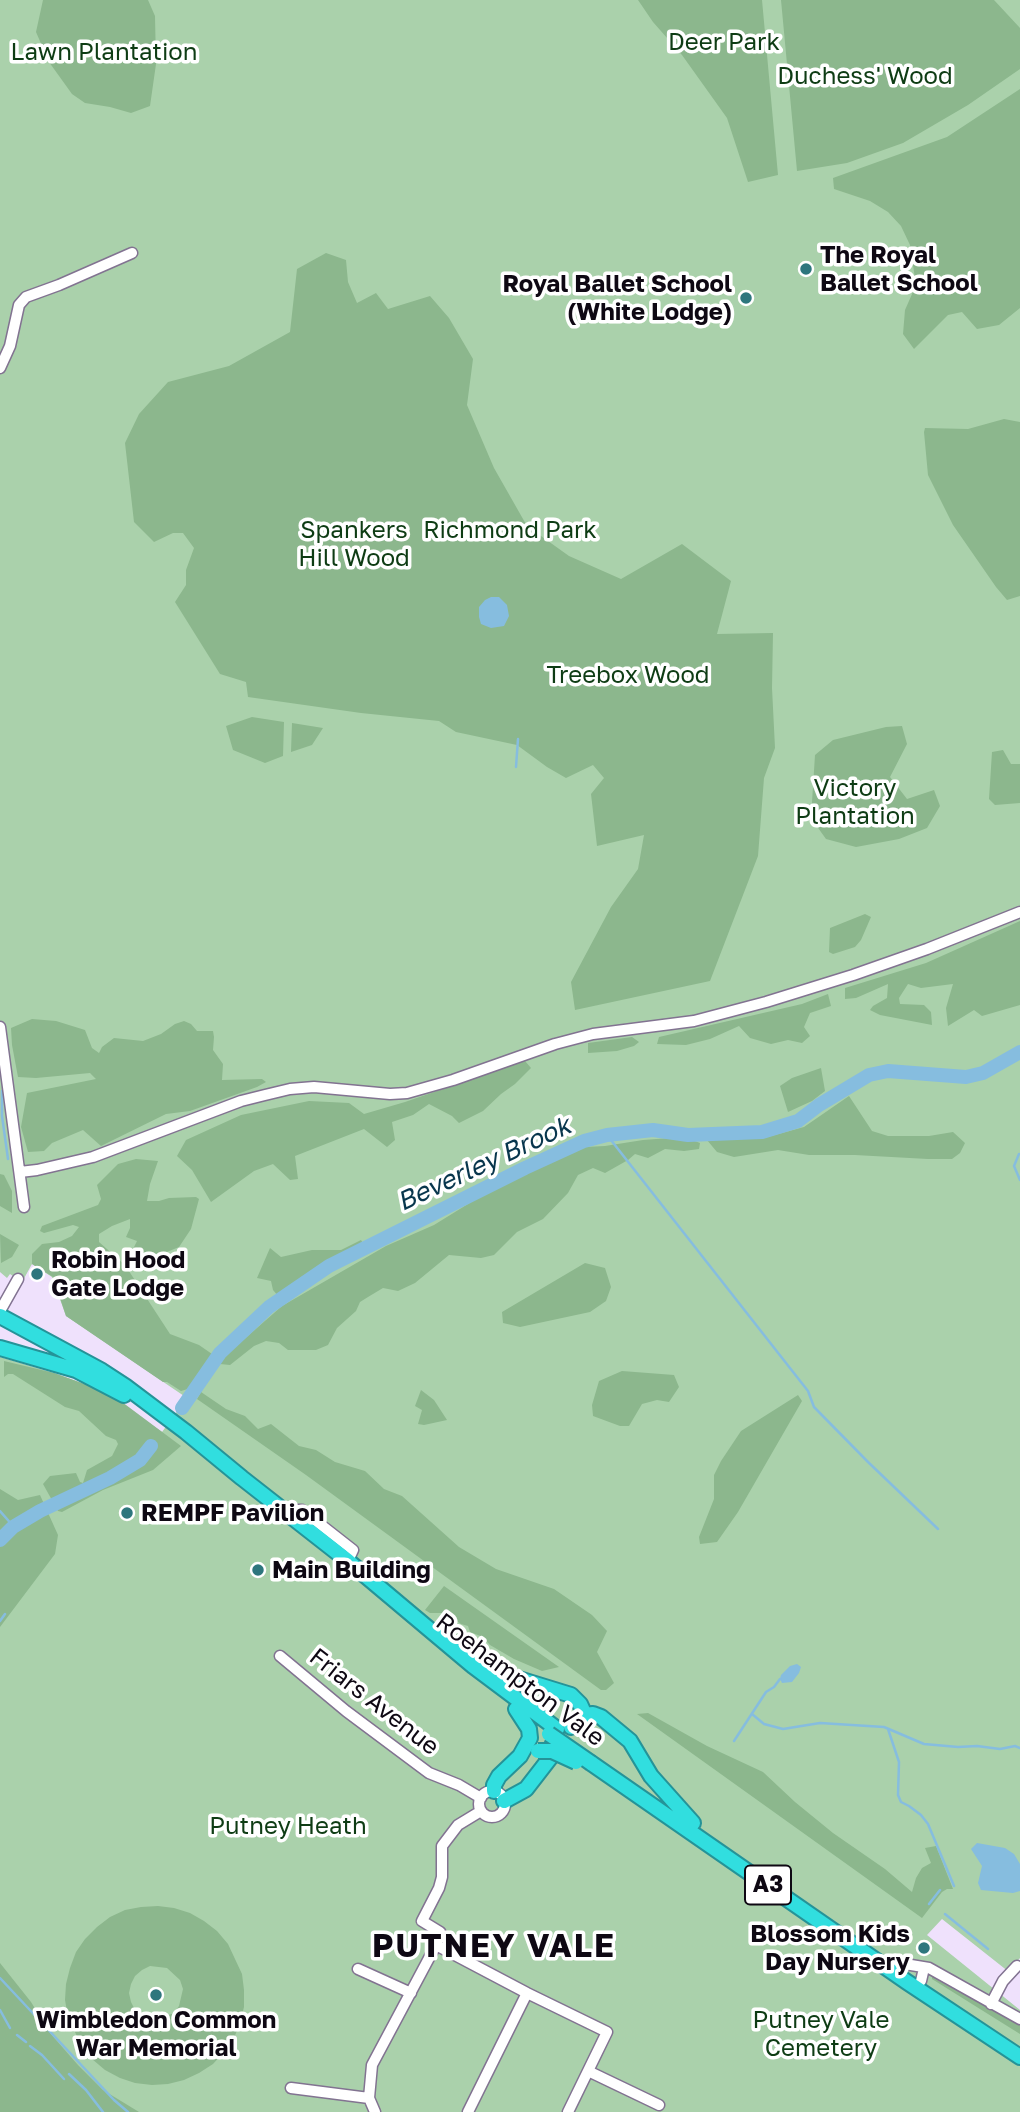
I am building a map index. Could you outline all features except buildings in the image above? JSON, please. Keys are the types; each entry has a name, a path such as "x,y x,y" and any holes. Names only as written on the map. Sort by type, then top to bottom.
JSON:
{"highway":[{"name":"A3","path":"0,1314 102,1371 123,1389"},
{"name":"A3","path":"0,1348 83,1373 123,1389"},
{"name":"Roehampton Vale","path":"123,1389 186,1432 348,1561 473,1666 559,1730 588,1760 693,1823 918,1977"},
{"name":"Roehampton Vale","path":"123,1389 240,1487 516,1709 559,1730"},
{"name":"A3","path":"419,1622 494,1670 571,1695 580,1704 585,1715 601,1717 630,1741 651,1776 693,1823"},
{"name":"A3","path":"516,1709 531,1733 520,1756"},
{"path":"559,1730 585,1715"},
{"name":"A3","path":"544,1754 552,1751 588,1760 614,1785 629,1790 1020,2046"},
{"path":"544,1754 526,1789 493,1797 494,1785 499,1776 520,1756 544,1754"},
{"name":"A3","path":"918,1977 1020,2057"}],"street":[{"path":"0,368 10,346 17,310 22,300 30,294 59,285 128,254"},
{"path":"20,1172 93,1157 265,1094 314,1087 407,1093 593,1034 694,1021 853,975 1020,912"},
{"path":"0,1027 24,1207"},
{"path":"0,1314 18,1279"},
{"name":"Friars Avenue","path":"280,1656 351,1715 429,1773 493,1797"},
{"path":"375,2112 369,2098 372,2065 436,1945 440,1931 422,1920 442,1877 442,1846 458,1825 481,1811 493,1797 503,1810 499,1815 490,1816 481,1811"},
{"path":"436,1945 607,2032 568,2112"},
{"path":"991,2004 1003,1981 1017,1966"},
{"path":"918,1977 929,1968 1020,2019"},
{"path":"358,1969 411,1993"},
{"path":"470,2112 527,1993"},
{"path":"588,2071 659,2105"},
{"path":"291,2088 369,2098"}],"green space":[{"path":"0,0 1020,0 1020,1958 1009,1972 942,1919 927,1935 1020,2010 1020,2112 0,2112 0,1357 101,1390 162,1432 187,1398 66,1316 52,1277 32,1264 22,1282 10,1274 7,1278 0,1272"},
{"name":"Lawn Plantation","path":"43,0 148,0 155,16 156,64 150,106 131,113 85,103 72,94 49,62 36,32"},
{"name":"Deer Park","path":"638,0 762,0 778,175 748,182 727,118"},
{"name":"Duchess' Wood","path":"781,0 994,0 1020,28 1020,69 968,105 903,143 847,163 797,171"},
{"path":"1020,89 1020,308 999,325 977,329 962,312 948,315 914,349 903,334 905,310 916,285 910,245 901,226 888,212 870,201 834,189 833,178 947,137"},
{"path":"326,253 346,260 348,282 357,303 376,293 388,309 430,296 449,318 473,359 467,405 494,468 527,526 569,556 621,579 682,544 731,581 717,634 773,633 775,748 764,778 758,856 710,981 575,1010 571,982 611,907 638,869 644,835 597,846 591,794 604,778 593,765 566,778 517,745 456,732 439,721 248,697 246,682 220,674 175,602 186,585 186,570 194,548 183,533 173,533 154,542 134,522 125,443 139,414 168,382 229,366 290,332 297,269"},
{"path":"1004,419 1020,422 1020,596 1007,600 953,525 928,475 924,432 925,428 968,429"},
{"path":"252,717 284,722 283,756 265,763 233,750 226,726"},
{"path":"292,723 323,728 312,745 291,752"},
{"name":"Victory Plantation","path":"902,726 907,744 890,777 907,799 934,790 940,806 927,828 899,839 856,847 826,839 811,818 815,755 833,740 886,727"},
{"path":"1003,750 1011,764 1020,764 1020,803 995,805 989,799 992,752"},
{"path":"865,914 871,917 855,947 833,954 829,952 830,928"},
{"path":"1020,921 1020,1005 982,1016 974,1010 948,1026 946,1008 953,984 921,988 908,984 899,998 900,1004 924,1005 931,1012 932,1025 880,1015 870,1010 887,998 888,984 856,998 845,999 845,988 926,963"},
{"path":"828,994 831,1006 810,1013 804,1027 810,1036 802,1043 788,1040 771,1044 750,1038 739,1026 710,1039 686,1045 657,1044 659,1037 802,1004"},
{"path":"32,1019 56,1021 85,1030 92,1048 99,1053 102,1047 114,1038 143,1041 184,1021 197,1031 213,1031 213,1050 223,1064 222,1080 262,1079 266,1082 190,1111 166,1114 101,1146 83,1130 52,1143 44,1151 28,1152 21,1127 27,1093 96,1079 90,1073 18,1077 11,1028"},
{"path":"632,1037 639,1042 634,1046 617,1051 588,1053 588,1043"},
{"path":"525,1061 531,1068 483,1111 459,1123 452,1116 429,1104 413,1115 392,1122 395,1140 387,1147 364,1129 295,1156 298,1179 290,1180 273,1164 254,1171 211,1202 192,1170 177,1156 186,1140 241,1115 309,1101 349,1103 364,1114"},
{"path":"821,1068 825,1091 812,1101 788,1112 780,1086 792,1078"},
{"path":"849,1096 872,1131 888,1136 929,1136 953,1132 965,1143 960,1153 952,1159 809,1155 778,1150 734,1157 717,1152 707,1140 764,1138 804,1127"},
{"path":"684,1137 700,1143 699,1149 665,1149 648,1158 635,1154 605,1173 593,1168 578,1175 568,1193 543,1219 517,1232 494,1255 481,1258 449,1255 415,1283 398,1291 383,1288 360,1302 356,1311 337,1328 328,1345 316,1350 288,1350 279,1343 266,1341 254,1346 230,1365 220,1364 225,1356 282,1306 386,1246 434,1225 489,1191 543,1164 585,1147"},
{"path":"136,1159 158,1161 147,1201 169,1198 199,1199 191,1229 179,1247 157,1256 152,1265 138,1263 134,1247 137,1241 126,1237 130,1219 99,1234 99,1242 125,1265 170,1334 199,1345 212,1354 191,1388 181,1391 163,1382 66,1316 53,1277 32,1264 32,1254 42,1244 59,1242 72,1236 79,1227 73,1225 44,1233 40,1231 42,1226 98,1205 101,1199 97,1185 118,1164"},
{"path":"0,1174 4,1175 12,1191 12,1213 0,1206"},
{"path":"0,1234 19,1245 12,1257 1,1263"},
{"path":"361,1240 364,1245 321,1268 279,1297 273,1290 271,1281 257,1278 270,1248 281,1257 312,1250 341,1250"},
{"path":"585,1263 605,1268 611,1287 606,1301 590,1312 520,1327 503,1323 502,1312"},
{"path":"4,1361 54,1373 101,1390 122,1402 181,1446 153,1470 103,1490 62,1512 58,1511 43,1484 50,1476 76,1473 83,1483 87,1470 112,1456 118,1444 79,1411 65,1407 13,1374 4,1377"},
{"path":"622,1371 674,1375 679,1387 669,1402 657,1400 642,1404 629,1426 620,1426 593,1416 592,1405 599,1381"},
{"path":"421,1390 434,1400 447,1420 418,1424 422,1410 415,1406"},
{"path":"201,1392 226,1409 245,1416 258,1429 271,1424 299,1446 316,1450 335,1462 365,1471 384,1489 402,1496 459,1547 496,1569 554,1589 592,1615 607,1631 597,1652 614,1683 606,1690 601,1690 197,1399"},
{"path":"798,1395 802,1401 738,1512 717,1542 700,1544 699,1537 714,1499 714,1475 721,1461 741,1431"},
{"path":"0,1489 18,1500 40,1495 58,1535 55,1554 0,1627"},
{"path":"444,1586 559,1667 542,1671 490,1645 483,1637 470,1632 468,1626 454,1619 451,1613 430,1613 425,1610"},
{"path":"648,1713 707,1746 763,1772 833,1833 885,1869 912,1892 922,1868 931,1863 925,1848 936,1846 953,1889 942,1892 922,1918 637,1714"},
{"path":"141,1907 174,1908 204,1921 228,1944 242,1974 244,2007 234,2038 213,2064 184,2080 168,2084 135,2083 105,2070 82,2047 68,2017 65,2000 70,1968 85,1939 110,1917","holes":["150,1966 167,1968 180,1980 183,1989 179,2006 174,2013 158,2019 142,2015 135,2010 129,1993 135,1976"]},
{"path":"0,1963 31,2002 50,2033 78,2065 103,2090 139,2112 0,2112"},
{"path":"932,1975 1020,2023 1020,2034 932,1979"}],"water":[{"path":"491,597 499,597 507,605 509,616 504,626 491,628 481,624 479,607"},
{"path":"797,1664 801,1667 792,1682 782,1683 781,1675 790,1666"},
{"path":"977,1843 1005,1848 1014,1854 1020,1864 1020,1891 1013,1893 981,1890 978,1883 982,1866 971,1849"}],"waterway":[{"path":"516,767 518,739"},
{"name":"Beverley Brook","path":"182,1408 220,1353 269,1307 329,1266 584,1141 607,1135 653,1130 688,1135 762,1132 798,1121 869,1075 888,1071 966,1077 983,1073 1020,1052"},
{"path":"2,1091 2,1116 8,1159"},
{"path":"607,1135 808,1391 814,1407 938,1529"},
{"path":"1019,1154 1014,1166 1020,1180"},
{"name":"Beverley Brook","path":"0,1540 13,1527 40,1511 110,1478 140,1460 151,1446"},
{"path":"0,1511 14,1527"},
{"path":"0,1621 5,1614"},
{"path":"734,1741 766,1692 780,1679"},
{"path":"752,1714 764,1724 783,1729 820,1723 884,1727 924,1744 1020,1748"},
{"path":"888,1729 899,1762 898,1795 901,1802 921,1815 928,1824 954,1886"},
{"path":"929,1904 940,1890"},
{"path":"945,1914 988,1949"},
{"path":"0,1978 128,2112"},
{"path":"0,2010 10,2028"},
{"path":"17,2035 26,2042"},
{"path":"30,2046 64,2079"},
{"path":"69,2074 103,2112"}],"place":[{"name":"The Royal Ballet School","path":"806,269"},
{"name":"Royal Ballet School (White Lodge)","path":"746,298"},
{"name":"Robin Hood Gate Lodge","path":"37,1274"},
{"name":"REMPF Pavilion","path":"127,1513"},
{"name":"Main Building","path":"258,1570"},
{"name":"Blossom Kids Day Nursery","path":"924,1948"},
{"name":"Wimbledon Common War Memorial","path":"156,1995"}],"district":[{"name":"PUTNEY VALE","path":"494,1947"}],"park label":[{"name":"Richmond Park","path":"510,530"},
{"name":"Spankers Hill Wood","path":"354,544"},
{"name":"Treebox Wood","path":"628,675"},
{"name":"Putney Heath","path":"288,1826"},
{"name":"Putney Vale Cemetery","path":"821,2034"}]}
